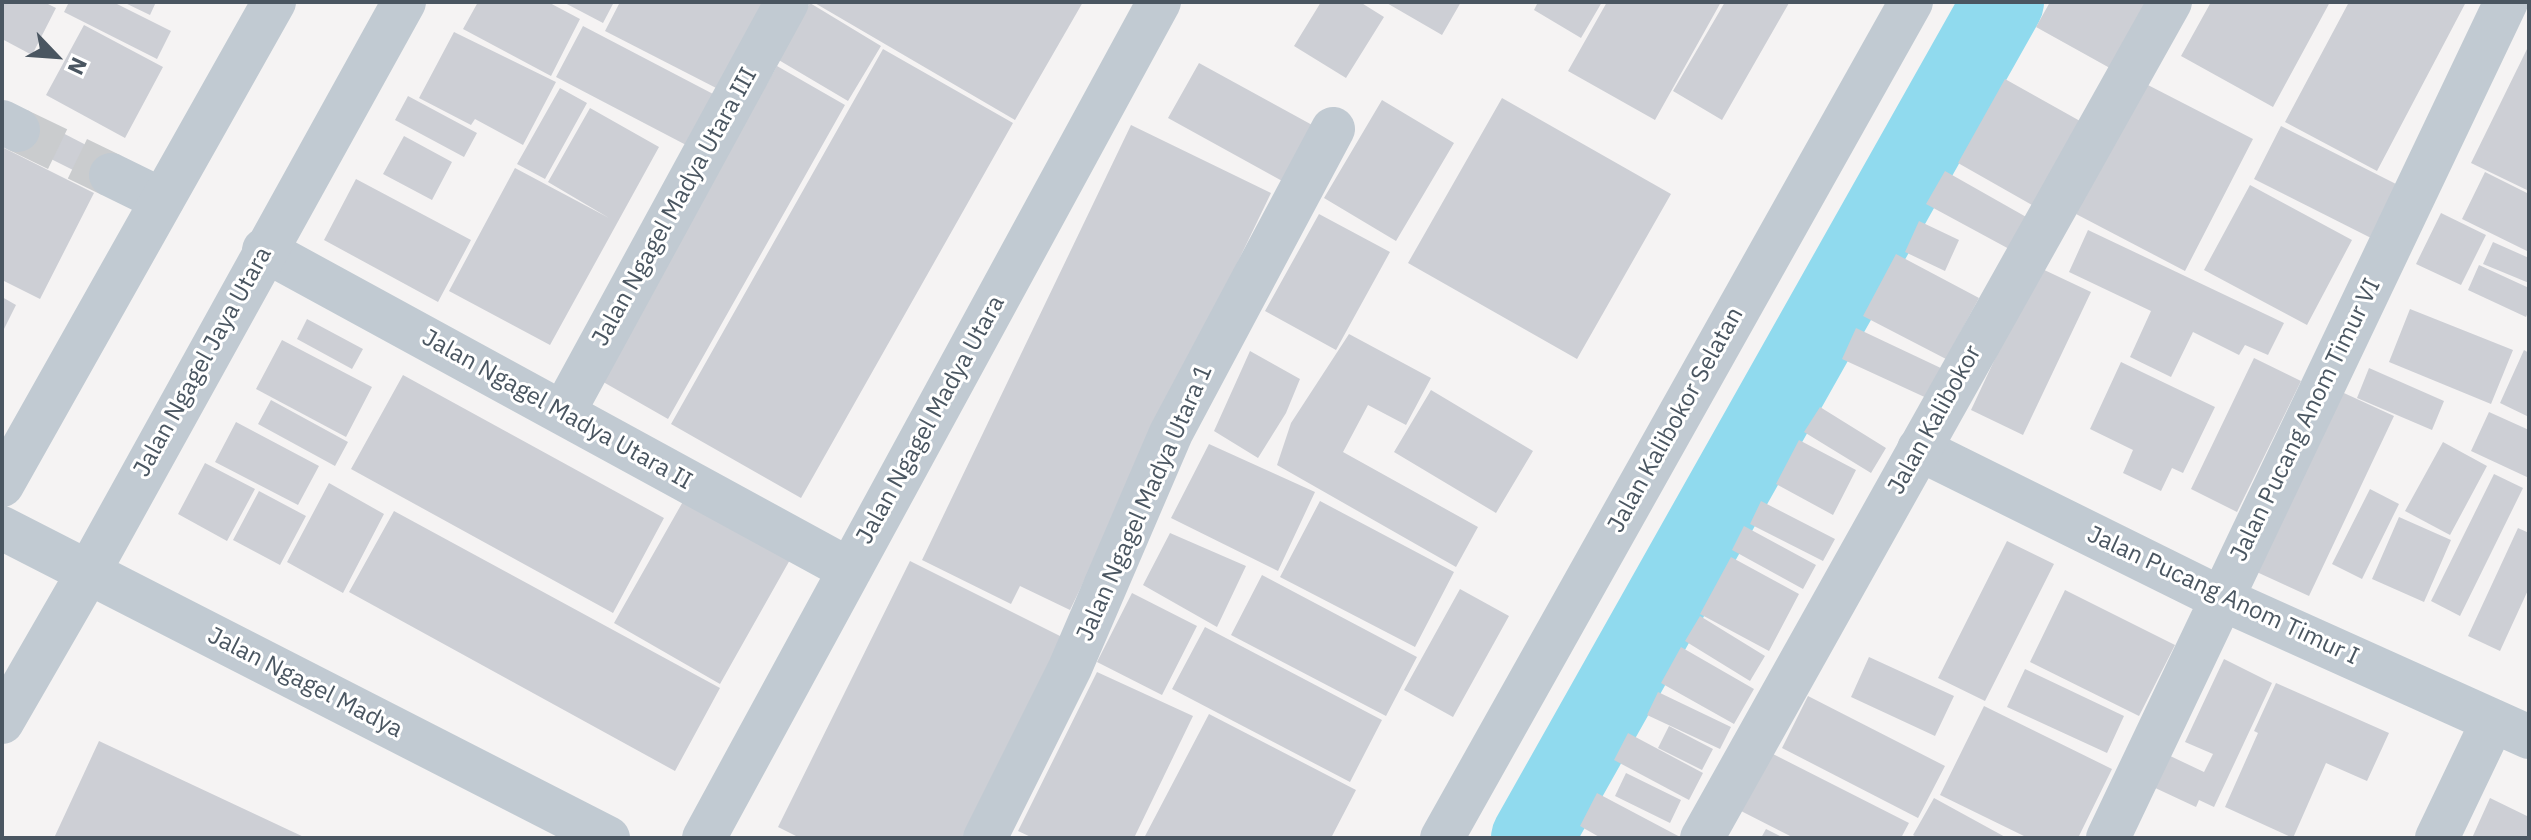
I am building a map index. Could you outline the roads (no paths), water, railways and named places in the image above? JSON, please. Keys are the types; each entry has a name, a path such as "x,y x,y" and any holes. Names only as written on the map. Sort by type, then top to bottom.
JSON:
{"street":[{"path":"2,485 274,2"},
{"name":"Jalan Ngagel Jaya Utara","path":"2,722 88,573 264,250 404,2"},
{"name":"Jalan Ngagel Madya Utara III","path":"563,413 787,2"},
{"name":"Jalan Ngagel Madya Utara","path":"704,838 1159,2"},
{"name":"Jalan Kalibokor Selatan","path":"1442,838 1911,2"},
{"name":"Jalan Kalibokor","path":"1702,838 2170,2"},
{"name":"Jalan Pucang Anom Timur VI","path":"2108,838 2506,2"},
{"name":"Jalan Ngagel Madya Utara 1","path":"985,838 1070,668 1171,433 1333,129"},
{"path":"111,175 162,200"},
{"name":"Jalan Ngagel Madya Utara II","path":"264,250 850,570"},
{"name":"Jalan Pucang Anom Timur I","path":"1919,449 2220,598 2511,729"},
{"name":"Jalan Ngagel Madya","path":"2,528 608,838"},
{"path":"2437,838 2511,729"}],"waterway":[{"path":"1532,838 2003,2"}],"tunnel":[{"path":"18,130 111,175"}]}
